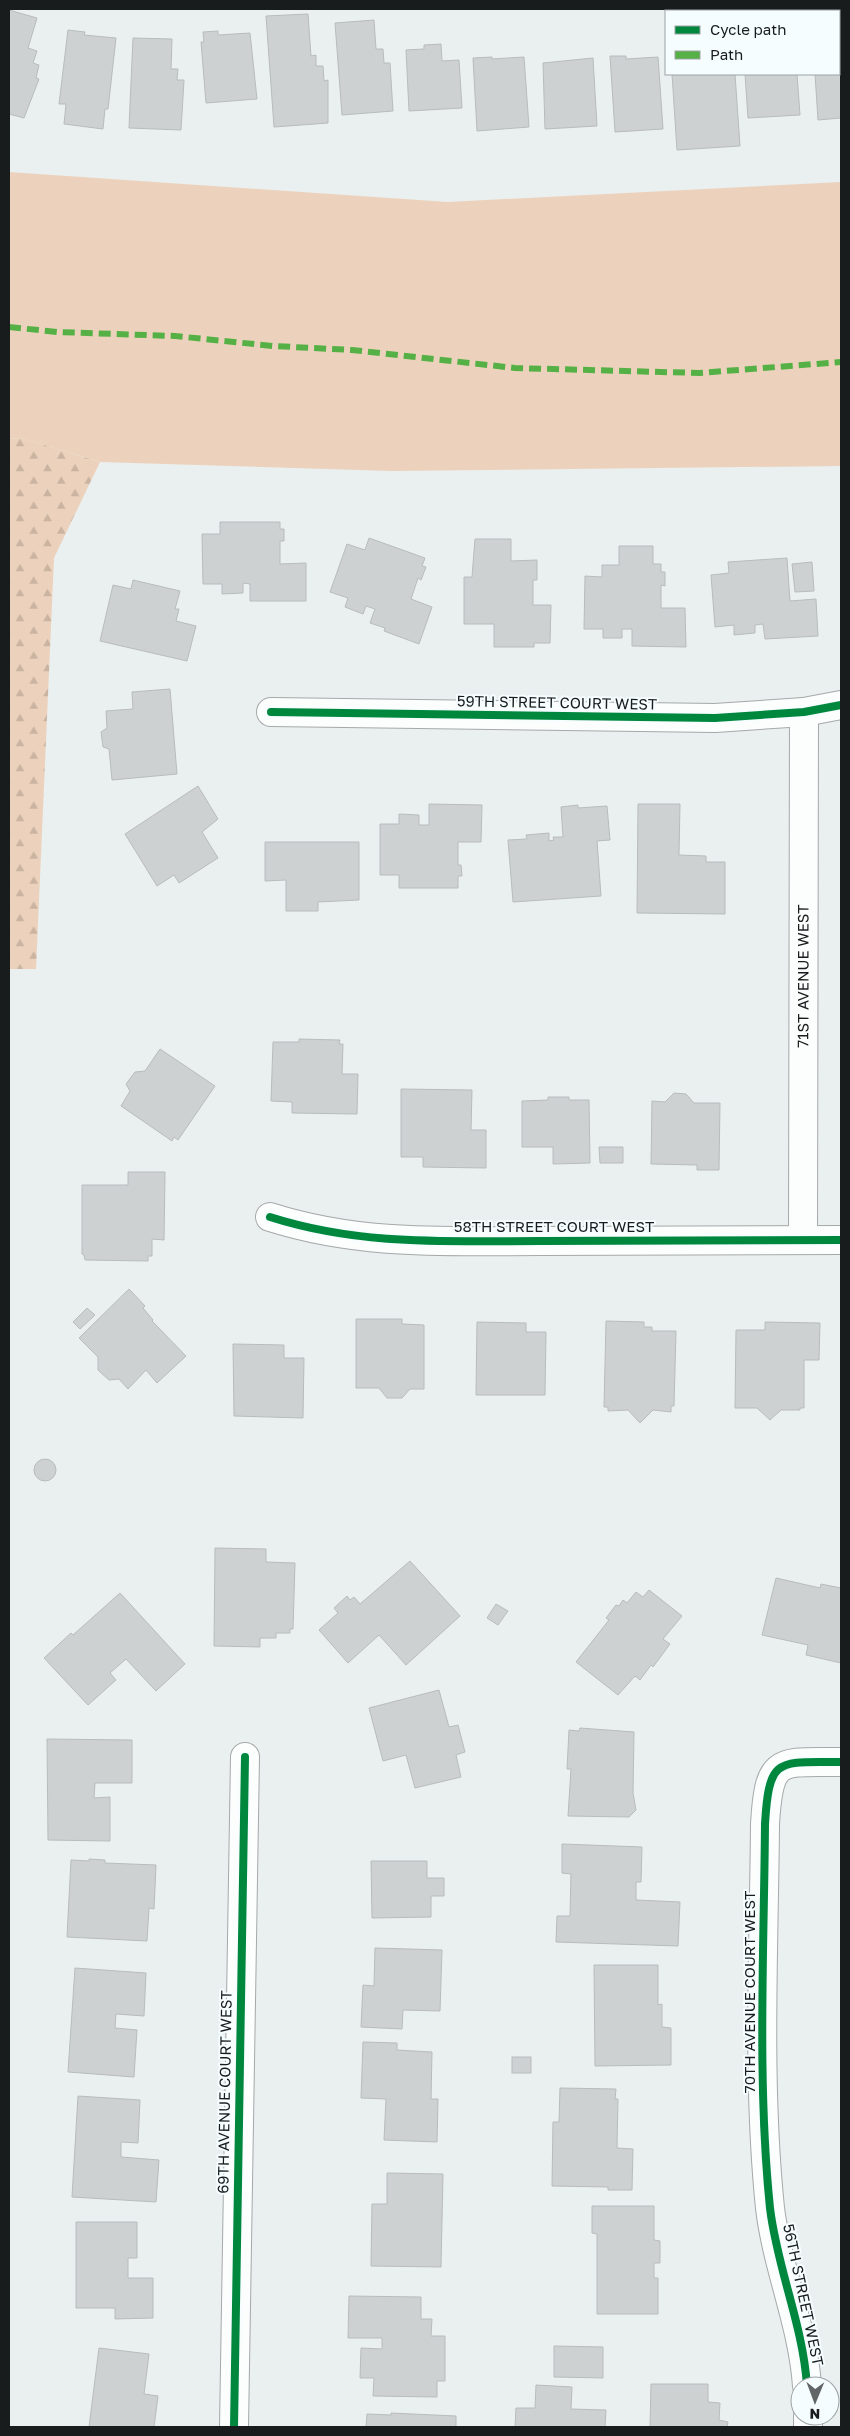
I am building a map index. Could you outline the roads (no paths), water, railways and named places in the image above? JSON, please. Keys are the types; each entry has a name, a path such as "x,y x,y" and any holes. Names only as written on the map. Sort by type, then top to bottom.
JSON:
{"street":[{"name":"59TH STREET COURT WEST","path":"271,712 660,718 759,716 804,712 841,705"},
{"name":"71ST AVENUE WEST","path":"803,1240 804,712"},
{"name":"58TH STREET COURT WEST","path":"270,1217 306,1228 335,1234 411,1241 841,1240"},
{"name":"69TH AVENUE COURT WEST","path":"234,2427 245,1757"},
{"name":"70TH AVENUE COURT WEST","path":"771,2211 764,2115 763,2006 765,1824 768,1788 772,1775 791,1763 841,1762"},
{"name":"56TH STREET WEST","path":"771,2211 779,2254 803,2351 806,2376"}]}
